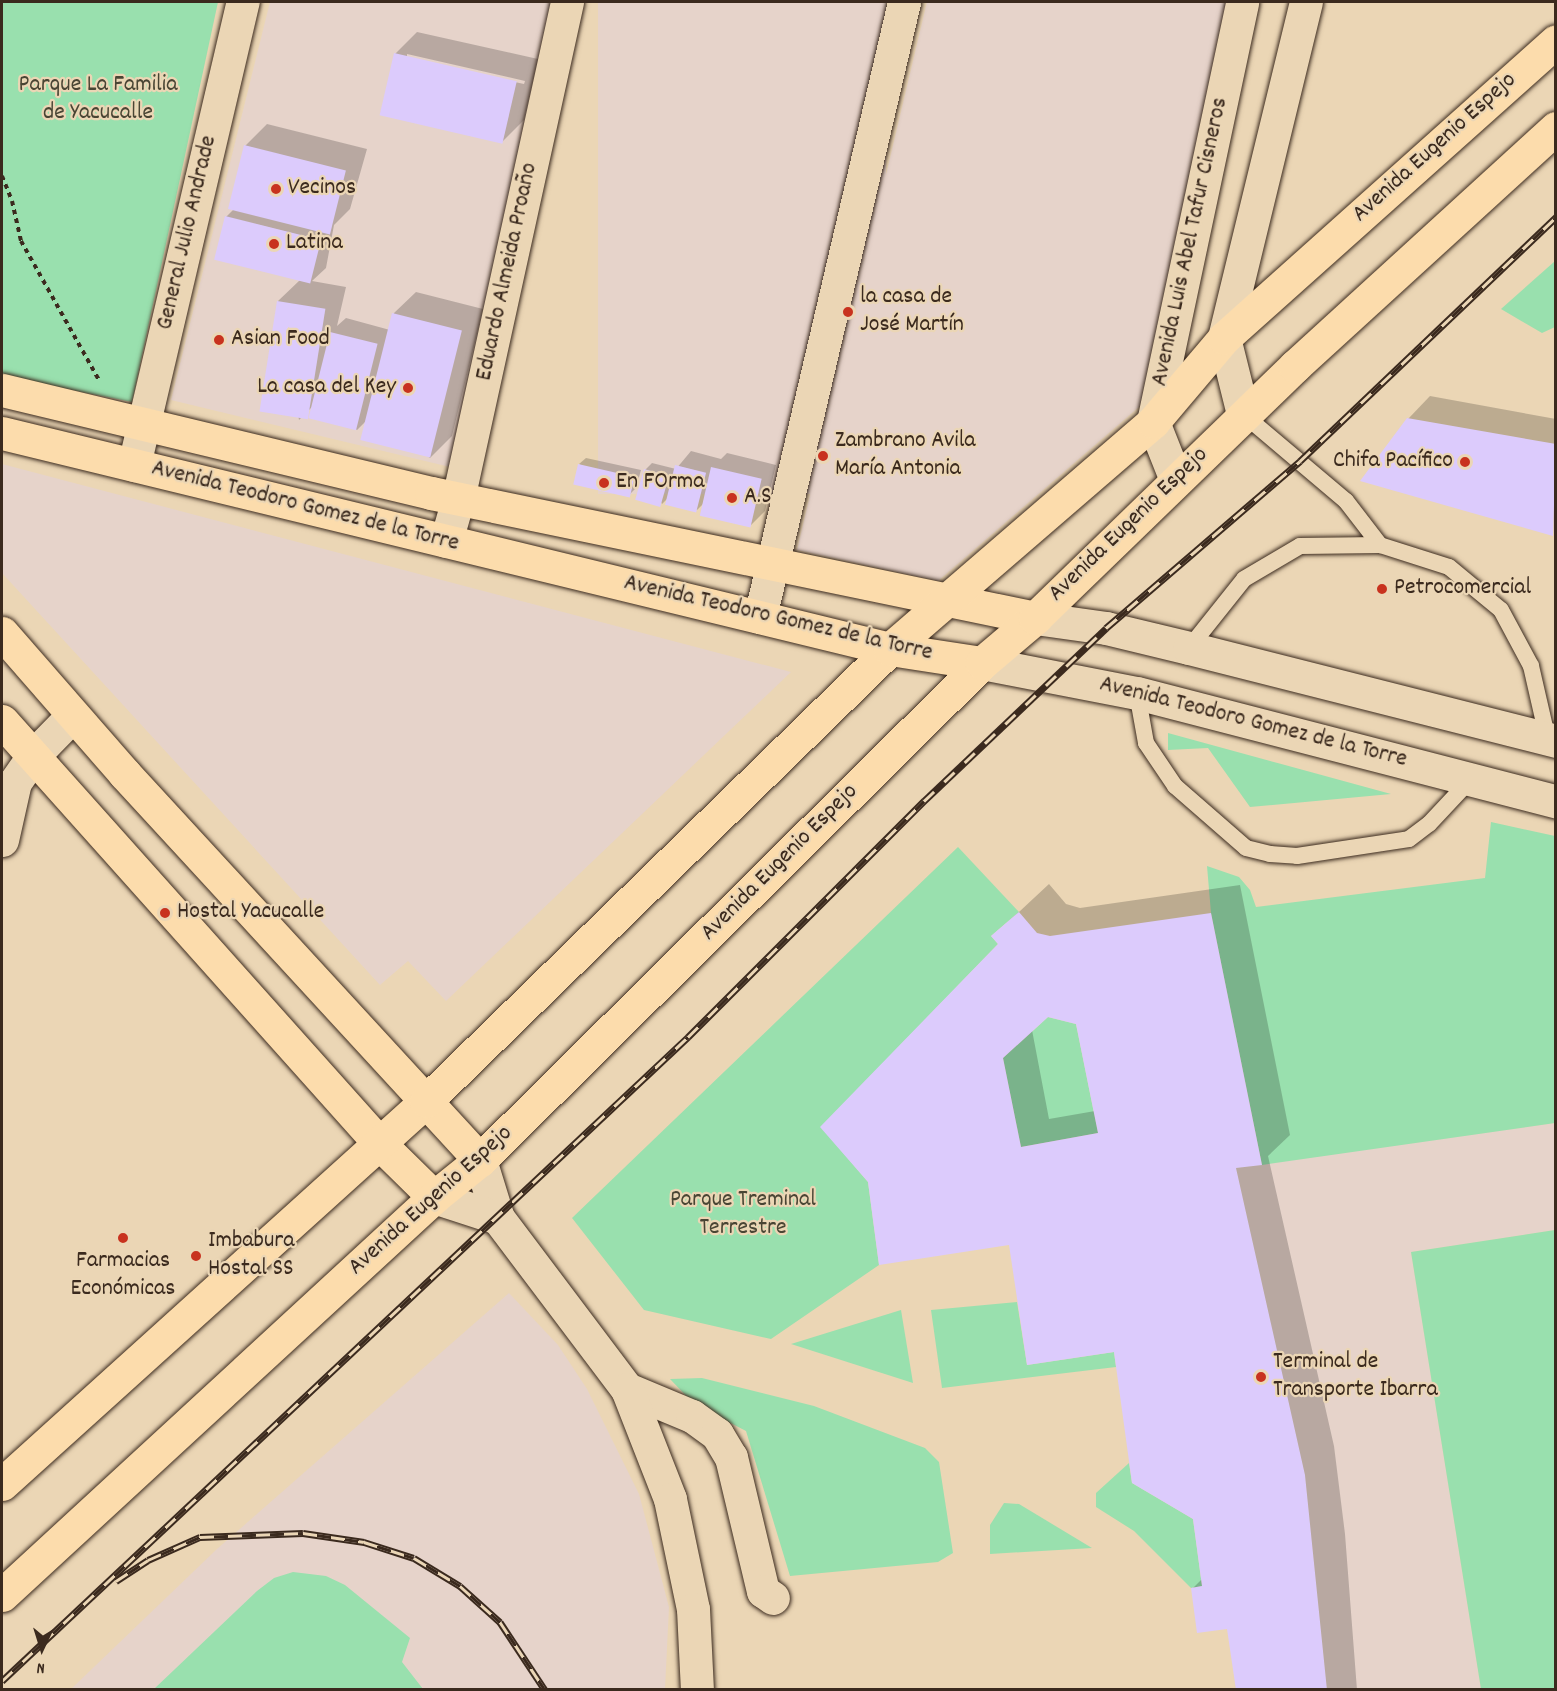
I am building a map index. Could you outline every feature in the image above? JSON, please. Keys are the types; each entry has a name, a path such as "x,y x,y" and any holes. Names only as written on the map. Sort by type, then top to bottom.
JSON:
{"main road":[{"name":"Avenida Eugenio Espejo","path":"2,1484 380,1144 890,648 1153,422 1224,338 1556,40"},
{"name":"Avenida Eugenio Espejo","path":"2,1595 434,1197 480,1160 982,663 1035,618 1244,414 1556,128"},
{"name":"Avenida Teodoro Gomez de la Torre","path":"2,390 144,422 458,499 942,601 1035,618"},
{"name":"Avenida Teodoro Gomez de la Torre","path":"2,433 890,648 982,663"},
{"path":"2,633 72,716 480,1160"},
{"path":"2,721 380,1144 434,1197"}],"street":[{"name":"General Julio Andrade","path":"134,465 243,2"},
{"name":"Eduardo Almeida Proaño","path":"446,541 458,499 567,2"},
{"path":"760,617 904,2"},
{"name":"Avenida Luis Abel Tafur Cisneros","path":"1153,422 1242,2"},
{"path":"1244,414 1224,338 1306,2"},
{"path":"1153,422 1176,480"},
{"name":"Avenida Teodoro Gomez de la Torre","path":"1035,618 1106,628 1552,740"},
{"name":"Avenida Teodoro Gomez de la Torre","path":"982,663 1137,693 1556,801"},
{"path":"2,840 15,782 33,756 72,716"},
{"path":"480,1160 498,1218 627,1389 670,1499 693,1609 697,1689"},
{"path":"434,1197 498,1218"},
{"path":"627,1389 692,1416 717,1434 731,1456 764,1591 773,1598"}],"lane":[{"path":"1244,414 1346,501 1380,545"},
{"path":"1189,648 1244,579 1300,546 1380,545 1449,567 1501,610 1531,666 1552,740"},
{"path":"1137,693 1146,743 1175,786 1246,848 1297,856 1409,840 1429,824 1472,778"}],"path":[{"path":"2,176 12,201 21,241 104,388"}],"shaded area":[{"path":"270,2 554,2 450,467 171,400"},
{"path":"598,2 886,2 886,494 598,494"},
{"path":"927,2 1230,2 1147,400 938,581 797,550"},
{"path":"2,464 791,672 446,1001 408,961 380,985 2,573"},
{"path":"1555,1123 1555,1230 1411,1252 1481,1689 1327,1689 1305,1475 1236,1168"},
{"path":"509,1293 558,1345 587,1389 639,1494 669,1607 665,1689 70,1690 217,1549"}],"green space":[{"name":"Parque La Familia de Yacucalle","path":"2,2 218,2 132,402 2,376"},
{"path":"1555,261 1555,327 1542,333 1501,309"},
{"path":"1168,733 1391,794 1250,807 1208,748 1168,750"},
{"path":"1491,822 1555,836 1555,1123 1262,1165 1211,913 1207,866 1239,877 1250,890 1256,907 1485,878"},
{"name":"Parque Treminal Terrestre","path":"958,847 1019,912 991,936 998,944 821,1127 868,1182 879,1265 771,1339 644,1310 572,1218"},
{"path":"1048,1017 1076,1024 1098,1133 1021,1147 1003,1058"},
{"path":"1555,1230 1555,1689 1481,1689 1411,1252"},
{"path":"1017,1302 1027,1365 1114,1352 1116,1367 942,1388 931,1310"},
{"path":"901,1310 913,1383 791,1344"},
{"path":"702,1378 814,1406 925,1448 939,1462 953,1553 938,1562 790,1576 746,1431 694,1404 670,1379"},
{"path":"1129,1463 1132,1483 1193,1519 1202,1586 1191,1588 1134,1531 1096,1507 1096,1493"},
{"path":"1004,1503 1019,1504 1092,1548 990,1554 990,1525"},
{"path":"293,1572 326,1576 345,1585 410,1638 402,1662 423,1689 154,1689 257,1591 274,1578"}],"building":[{"path":"394,53 517,81 502,144 380,115"},
{"path":"244,145 346,170 330,234 228,209"},
{"path":"225,216 321,240 310,284 214,260"},
{"path":"277,301 325,309 308,419 259,412"},
{"path":"392,313 462,330 430,458 360,440"},
{"path":"330,332 378,344 356,430 308,418"},
{"name":"Chifa Pacífico","path":"1407,418 1556,444 1553,536 1360,481"},
{"path":"578,464 635,477 630,498 573,484"},
{"path":"675,465 706,473 696,513 665,505"},
{"path":"711,467 762,479 750,527 700,516"},
{"path":"644,469 669,476 660,507 635,500"},
{"path":"1019,912 1037,933 1050,936 1211,913 1262,1165 1236,1168 1305,1475 1327,1690 1236,1690 1227,1629 1197,1633 1191,1588 1202,1586 1193,1519 1132,1483 1114,1352 1027,1365 1009,1245 879,1265 868,1182 820,1127 998,944 991,936","holes":["1048,1017 1076,1024 1098,1133 1021,1147 1003,1058"]}],"railway":[{"path":"2,1681 688,1037 924,801 1106,628 1300,461 1556,217"},
{"path":"116,1581 148,1560 200,1537 303,1533 364,1542 414,1558 460,1586 500,1622 545,1690"}],"place":[{"name":"Vecinos","path":"276,189"},
{"name":"Latina","path":"274,244"},
{"name":"la casa de José Martín","path":"848,312"},
{"name":"Asian Food","path":"219,340"},
{"name":"La casa del Key","path":"408,388"},
{"name":"Zambrano Avila María Antonia","path":"823,456"},
{"name":"Chifa Pacífico","path":"1465,462"},
{"name":"En FOrma","path":"604,483"},
{"name":"A.S","path":"732,498"},
{"name":"Petrocomercial","path":"1382,589"},
{"name":"Hostal Yacucalle","path":"165,913"},
{"name":"Farmacias Económicas","path":"123,1238"},
{"name":"Imbabura Hostal SS","path":"196,1256"},
{"name":"Terminal de Transporte Ibarra","path":"1261,1377"}]}
